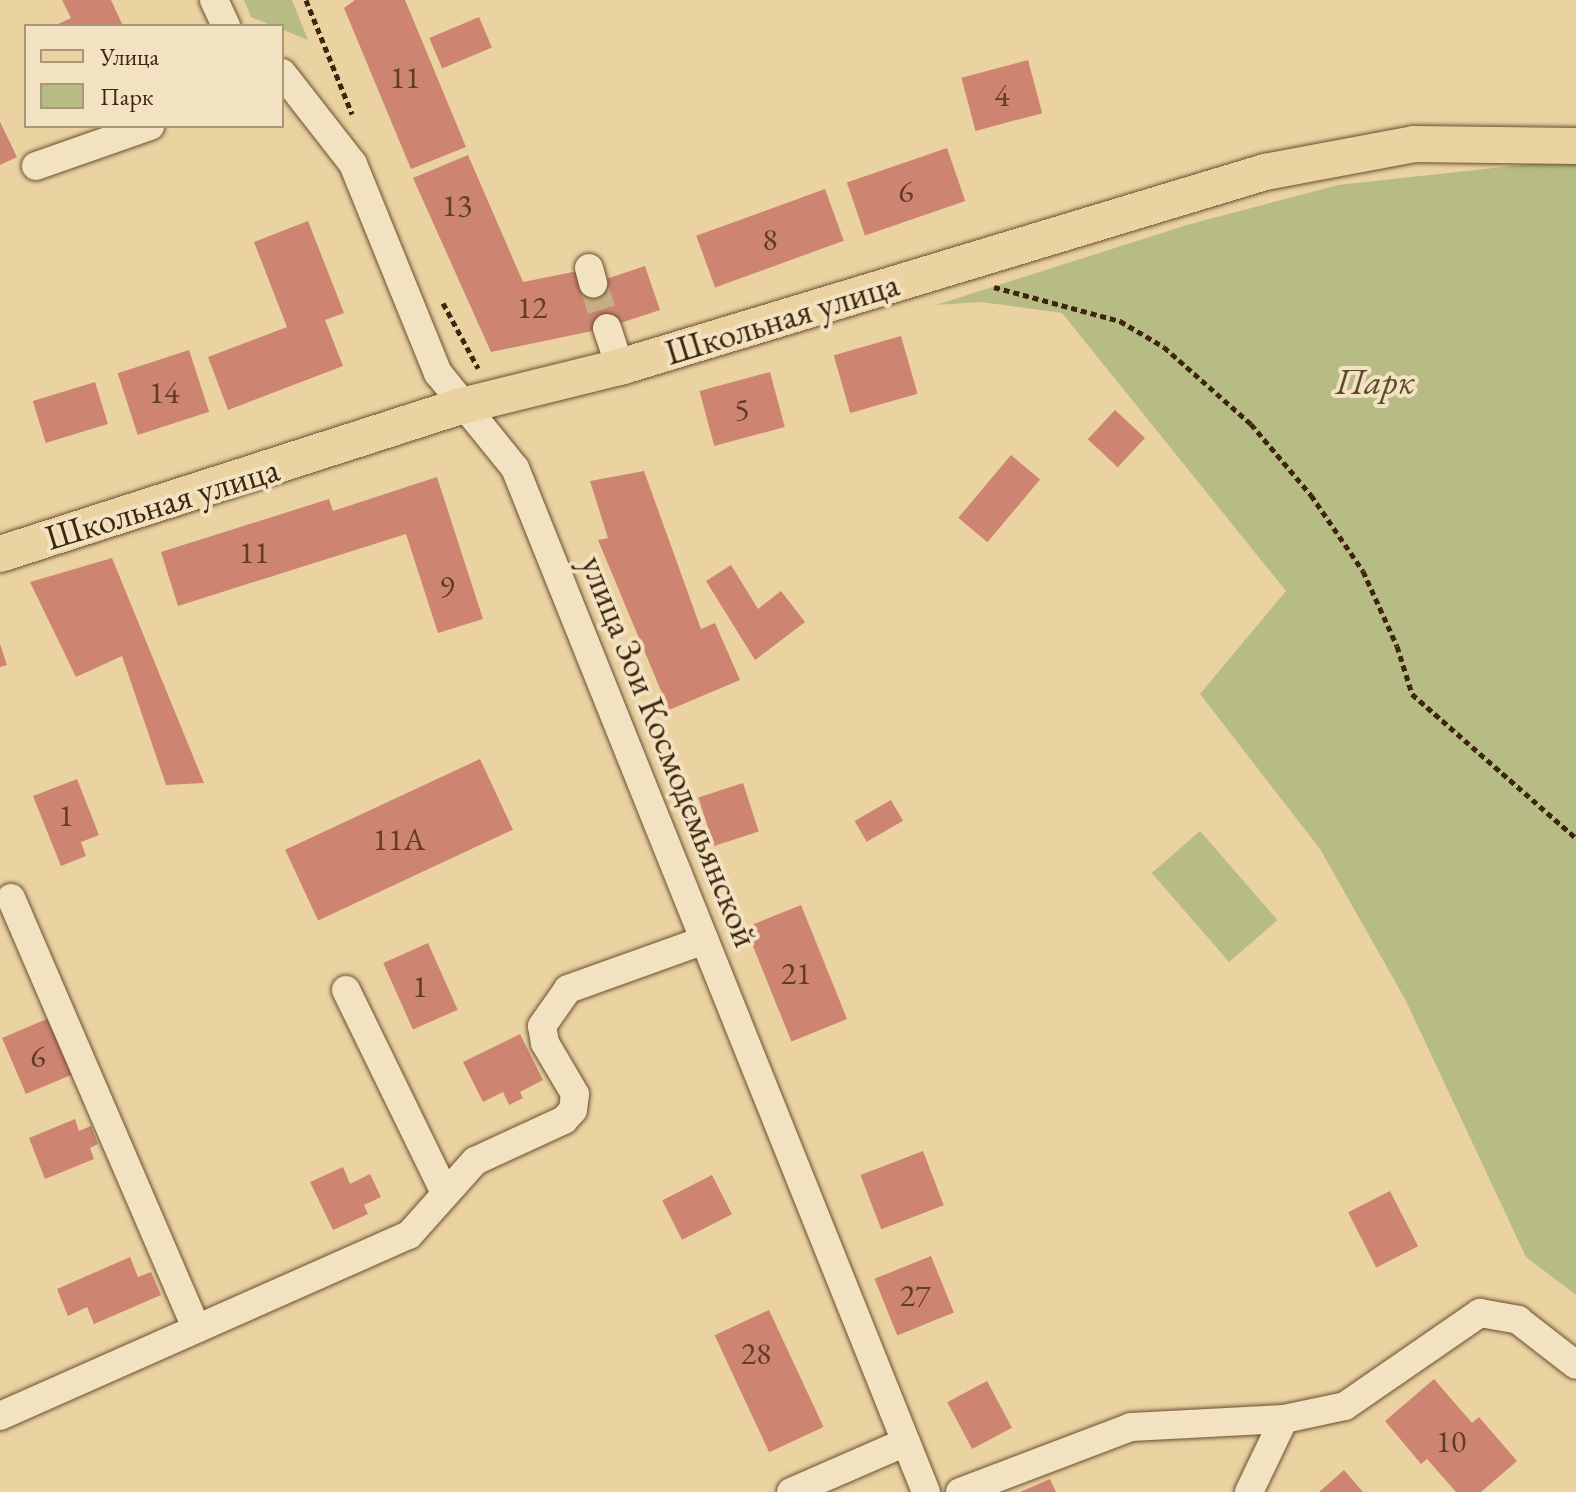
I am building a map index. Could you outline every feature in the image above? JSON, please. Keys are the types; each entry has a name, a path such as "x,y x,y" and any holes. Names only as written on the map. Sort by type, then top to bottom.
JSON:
{"main road":[{"name":"Школьная улица","path":"0,554 462,406 620,367 1265,172 1414,144 1576,146"}],"street":[{"path":"214,0 225,24"},
{"name":"улица Зои Космодемьянской","path":"284,77 353,164 438,373 515,468 926,1492"},
{"path":"36,166 144,128"},
{"path":"607,328 620,367"},
{"path":"11,898 197,1329"},
{"path":"0,1416 409,1235 475,1161 564,1120 573,1110 575,1094 545,1043 542,1026 568,989 705,940"},
{"path":"346,990 445,1193"},
{"path":"960,1492 1131,1427 1284,1419 1345,1406 1480,1313 1518,1320 1576,1365"},
{"path":"1249,1492 1284,1419"},
{"path":"791,1492 906,1442"}],"path":[{"path":"306,0 354,118"},
{"path":"983,281 1120,321 1164,347 1251,424 1311,495 1363,571 1397,646 1412,694 1576,838"},
{"path":"440,296 473,364 483,370"}],"green space":[{"path":"244,0 292,0 308,40 284,30 284,24 268,24 251,17"},
{"name":"Парк","path":"1576,159 1576,1295 1526,1257 1405,999 1320,849 1200,694 1286,591 1062,313 981,302 936,305 1187,225 1338,185"},
{"path":"1200,831 1277,920 1229,962 1152,873"}],"building":[{"path":"62,0 111,0 122,24 58,24 71,18"},
{"path":"355,0 405,0 466,147 411,169 344,8"},
{"path":"479,17 492,47 442,68 429,38"},
{"path":"1028,60 1042,113 976,131 961,78"},
{"path":"0,122 17,157 0,165"},
{"path":"947,148 965,201 865,235 847,183"},
{"path":"468,155 523,282 583,270 588,285 645,266 660,310 602,329 491,352 413,178"},
{"path":"825,189 844,241 715,288 696,236"},
{"path":"308,221 344,313 325,320 343,366 228,410 208,357 287,327 254,242"},
{"path":"901,336 918,394 850,413 834,355"},
{"path":"189,350 209,412 138,435 118,373"},
{"path":"770,372 785,427 714,446 699,391"},
{"path":"95,382 108,424 46,443 33,401"},
{"path":"1115,410 1145,438 1118,467 1088,439"},
{"path":"1011,455 1040,479 987,542 958,518"},
{"path":"644,471 701,629 715,623 740,680 669,710 598,540 608,538 590,481"},
{"path":"437,477 483,619 438,633 406,534 178,606 161,552 329,499 333,511"},
{"path":"112,558 204,783 166,785 122,656 76,677 30,582"},
{"path":"731,565 758,609 781,591 805,622 755,660 706,581"},
{"path":"0,644 7,665 0,667"},
{"path":"480,759 513,830 318,921 285,850"},
{"path":"77,779 99,835 81,842 86,856 61,866 33,796"},
{"path":"743,783 759,832 714,846 698,798"},
{"path":"891,800 903,821 867,842 855,821"},
{"path":"801,905 847,1019 791,1042 745,927"},
{"path":"428,943 458,1010 413,1030 383,963"},
{"path":"49,1018 73,1074 26,1094 2,1038"},
{"path":"520,1034 543,1080 520,1092 523,1098 509,1105 503,1092 483,1102 463,1062"},
{"path":"75,1119 79,1131 91,1126 98,1144 90,1148 94,1159 45,1179 29,1138"},
{"path":"923,1151 944,1205 881,1229 860,1175"},
{"path":"343,1167 350,1184 370,1174 381,1197 364,1205 368,1214 333,1230 310,1182"},
{"path":"712,1175 732,1214 682,1240 662,1200"},
{"path":"1390,1191 1418,1246 1376,1268 1348,1212"},
{"path":"931,1256 954,1313 897,1335 874,1279"},
{"path":"130,1257 138,1277 151,1272 161,1295 94,1324 87,1307 68,1316 57,1289"},
{"path":"769,1310 824,1427 769,1452 715,1335"},
{"path":"1434,1379 1472,1423 1479,1417 1517,1461 1481,1492 1456,1492 1427,1459 1421,1464 1385,1421"},
{"path":"987,1381 1012,1428 972,1449 947,1402"},
{"path":"1344,1470 1363,1492 1319,1492"},
{"path":"1050,1479 1056,1492 1020,1492"}],"tunnel":[{"path":"593,283 607,328"}]}
